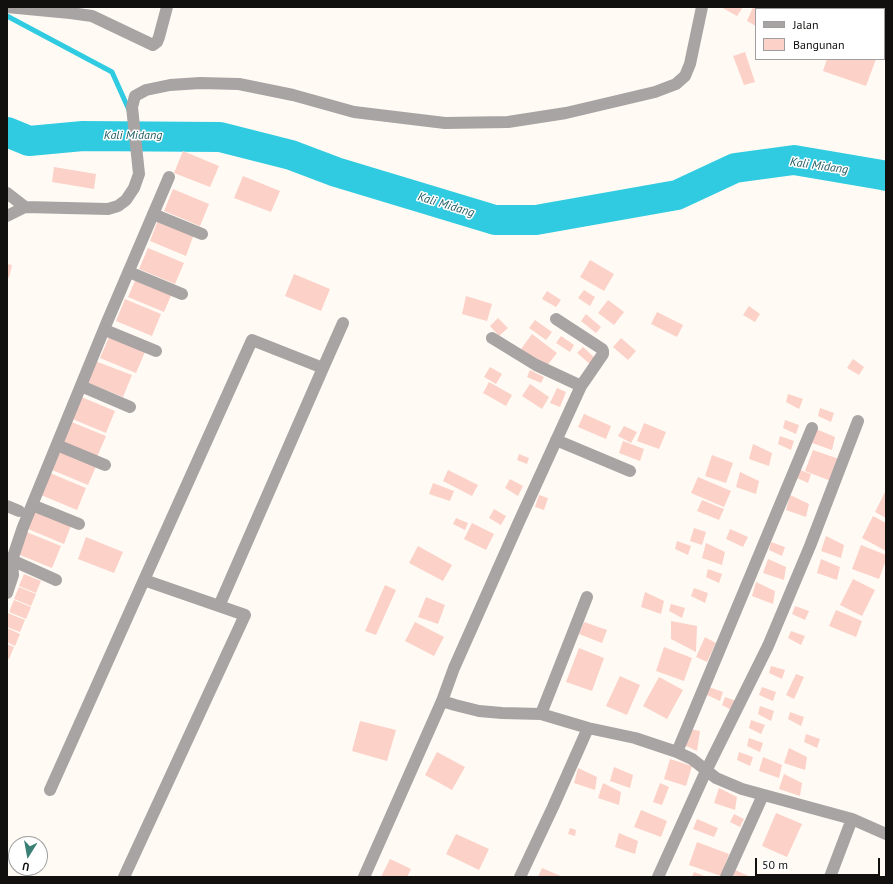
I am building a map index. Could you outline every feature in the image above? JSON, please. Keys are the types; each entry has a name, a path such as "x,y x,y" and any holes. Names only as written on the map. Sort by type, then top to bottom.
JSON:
{"street":[{"path":"7,8 92,16 153,45 157,42 159,37 167,7"},
{"path":"7,216 25,207 108,209 118,206 126,200 134,188 139,174 132,106 136,96 146,90 170,85 200,83 239,84 293,95 354,112 445,123 508,122 566,113 655,92 676,84 685,76 690,64 702,7"},
{"path":"7,593 12,575 10,559 104,330 169,177"},
{"path":"7,193 25,207"},
{"path":"153,214 202,234"},
{"path":"129,272 182,294"},
{"path":"364,877 442,701 457,661 556,440 581,386 603,354 603,350 556,319"},
{"path":"219,606 343,323"},
{"path":"104,330 156,351"},
{"path":"492,338 536,365 581,386"},
{"path":"50,790 252,340 323,368"},
{"path":"81,386 130,407"},
{"path":"658,877 706,771 768,646 810,546 858,421"},
{"path":"677,752 812,428"},
{"path":"556,440 630,471"},
{"path":"57,445 105,465"},
{"path":"32,505 79,524"},
{"path":"7,506 19,511"},
{"path":"10,559 56,580"},
{"path":"124,877 245,614 144,580"},
{"path":"541,714 587,597"},
{"path":"442,701 479,711 541,714 588,728 635,738 677,752 692,759 716,778 742,789 852,819 886,834"},
{"path":"520,877 588,728"},
{"path":"726,877 763,795"},
{"path":"830,877 852,819"}],"building":[{"path":"721,7 743,7 737,16"},
{"path":"753,7 782,8 755,8 755,25 747,21"},
{"path":"745,52 755,82 744,85 733,56"},
{"path":"827,60 876,60 866,86 823,71"},
{"path":"183,151 219,166 210,187 174,173"},
{"path":"54,167 96,174 94,189 52,182"},
{"path":"243,176 280,191 271,212 234,198"},
{"path":"173,189 209,204 200,226 164,211"},
{"path":"158,220 194,234 186,256 150,241"},
{"path":"148,248 184,263 175,284 139,269"},
{"path":"590,260 614,274 604,291 580,277"},
{"path":"7,264 12,265 9,278 7,277"},
{"path":"294,274 330,289 321,311 285,296"},
{"path":"137,276 173,291 164,312 128,297"},
{"path":"584,290 595,297 590,306 578,298"},
{"path":"547,291 561,300 556,307 542,299"},
{"path":"466,296 492,304 487,321 462,314"},
{"path":"125,299 161,314 152,336 116,321"},
{"path":"608,300 624,312 614,325 598,313"},
{"path":"749,306 760,314 755,322 743,315"},
{"path":"657,312 683,325 677,337 651,324"},
{"path":"586,314 601,327 596,333 581,321"},
{"path":"498,318 508,328 499,336 490,326"},
{"path":"535,320 552,332 546,340 529,328"},
{"path":"532,334 557,353 546,367 521,349"},
{"path":"561,336 574,345 570,352 556,343"},
{"path":"109,337 145,352 136,373 100,358"},
{"path":"621,338 636,351 628,360 613,347"},
{"path":"583,347 595,358 590,364 577,353"},
{"path":"853,359 864,367 859,375 847,368"},
{"path":"95,361 132,375 123,397 86,382"},
{"path":"490,367 502,374 496,384 484,377"},
{"path":"530,370 544,377 541,383 527,377"},
{"path":"489,382 512,395 506,406 483,393"},
{"path":"530,384 549,397 542,409 522,396"},
{"path":"557,388 566,392 560,407 550,403"},
{"path":"788,394 803,399 799,409 786,402"},
{"path":"79,396 115,411 106,433 70,418"},
{"path":"820,408 834,413 831,422 818,416"},
{"path":"584,414 611,426 606,439 578,427"},
{"path":"785,420 799,425 796,434 783,428"},
{"path":"69,421 106,436 97,457 60,442"},
{"path":"644,423 666,432 659,449 637,441"},
{"path":"624,426 637,432 631,443 618,436"},
{"path":"816,429 835,437 832,450 812,443"},
{"path":"780,436 794,441 791,450 778,444"},
{"path":"623,441 644,449 640,461 619,453"},
{"path":"753,444 772,453 769,466 749,459"},
{"path":"61,449 97,464 88,485 52,470"},
{"path":"813,450 839,459 831,481 805,471"},
{"path":"519,454 529,458 527,464 517,460"},
{"path":"712,455 733,463 726,483 705,476"},
{"path":"797,469 811,474 808,483 795,477"},
{"path":"448,470 478,485 472,496 443,481"},
{"path":"740,472 759,481 756,494 736,487"},
{"path":"50,473 86,488 77,510 41,495"},
{"path":"698,477 731,491 724,507 691,493"},
{"path":"510,479 523,486 518,496 505,488"},
{"path":"433,483 454,491 450,501 429,494"},
{"path":"886,490 886,518 875,512"},
{"path":"539,495 548,498 544,510 535,507"},
{"path":"790,495 809,504 806,517 786,510"},
{"path":"702,500 724,509 719,520 697,511"},
{"path":"36,508 72,523 64,544 28,529"},
{"path":"494,509 506,516 501,525 489,518"},
{"path":"873,516 886,523 886,551 862,538"},
{"path":"456,518 468,523 465,530 453,524"},
{"path":"472,523 494,534 486,550 464,539"},
{"path":"694,528 706,532 702,545 690,541"},
{"path":"730,529 748,537 743,547 726,539"},
{"path":"24,531 61,546 52,568 15,553"},
{"path":"826,536 844,545 841,558 821,551"},
{"path":"86,537 123,552 114,573 78,559"},
{"path":"677,541 691,546 688,555 675,549"},
{"path":"771,542 785,547 782,556 769,550"},
{"path":"706,543 725,552 722,565 702,558"},
{"path":"861,545 886,555 886,560 879,579 852,569"},
{"path":"418,546 452,565 443,581 409,563"},
{"path":"768,559 786,567 784,580 763,573"},
{"path":"821,559 840,567 837,580 817,573"},
{"path":"708,569 722,574 719,583 706,577"},
{"path":"24,574 41,581 36,593 19,586"},
{"path":"853,579 875,590 862,616 840,605"},
{"path":"756,582 775,591 773,604 752,596"},
{"path":"385,585 396,590 376,635 365,631"},
{"path":"19,587 36,594 31,606 14,599"},
{"path":"694,588 708,593 705,603 691,596"},
{"path":"645,592 664,601 661,614 641,607"},
{"path":"426,597 445,605 438,624 418,617"},
{"path":"14,600 31,607 26,619 9,612"},
{"path":"671,604 685,608 682,618 669,611"},
{"path":"795,606 809,611 805,620 792,614"},
{"path":"836,610 862,621 856,637 829,626"},
{"path":"8,613 25,620 20,632 7,627"},
{"path":"671,621 697,626 696,652 671,639"},
{"path":"415,622 444,637 434,656 405,641"},
{"path":"584,622 607,630 602,643 579,634"},
{"path":"7,628 20,634 15,646 7,642"},
{"path":"791,631 805,636 801,645 788,638"},
{"path":"705,637 716,643 707,662 696,657"},
{"path":"7,644 14,647 9,659 7,658"},
{"path":"664,647 692,658 684,681 656,671"},
{"path":"579,648 604,658 592,691 566,682"},
{"path":"771,666 785,670 782,679 769,673"},
{"path":"796,674 804,677 794,699 786,695"},
{"path":"620,676 640,685 627,715 606,706"},
{"path":"659,677 683,690 667,719 643,706"},
{"path":"709,687 723,692 720,701 707,695"},
{"path":"762,687 776,692 773,701 759,695"},
{"path":"725,697 739,702 735,712 722,705"},
{"path":"760,706 774,711 771,721 758,714"},
{"path":"790,712 804,717 801,726 788,719"},
{"path":"751,720 765,725 761,734 749,728"},
{"path":"360,721 396,730 387,761 352,751"},
{"path":"690,729 700,731 697,751 684,745"},
{"path":"806,734 820,739 817,748 804,742"},
{"path":"749,738 763,743 760,752 747,746"},
{"path":"789,748 807,757 805,770 784,763"},
{"path":"437,752 465,767 452,790 425,775"},
{"path":"739,752 753,757 750,766 737,760"},
{"path":"763,757 782,765 779,778 759,771"},
{"path":"670,759 692,766 686,786 664,779"},
{"path":"614,767 633,775 630,788 610,781"},
{"path":"578,768 597,777 595,790 574,783"},
{"path":"784,774 802,783 800,796 779,789"},
{"path":"603,783 621,792 619,805 598,798"},
{"path":"660,783 669,787 662,805 653,802"},
{"path":"719,788 737,797 735,810 714,803"},
{"path":"641,810 667,821 661,837 634,827"},
{"path":"776,813 802,824 787,857 762,846"},
{"path":"734,814 744,819 740,827 730,822"},
{"path":"697,819 718,828 714,837 693,829"},
{"path":"570,828 576,830 575,836 568,834"},
{"path":"619,833 638,841 635,854 615,847"},
{"path":"456,834 489,849 479,870 446,854"},
{"path":"697,842 729,854 721,876 689,865"},
{"path":"390,859 411,869 407,877 381,877"},
{"path":"542,868 563,877 538,877"},
{"path":"735,870 751,877 733,877"},
{"path":"694,872 707,877 692,877"}],"waterway":[{"path":"7,16 112,72 129,110"},
{"name":"Kali Midang","path":"7,132 29,141 83,136 220,137 291,155 336,172 495,220 536,220 677,195 735,168 794,160 886,176"}]}
